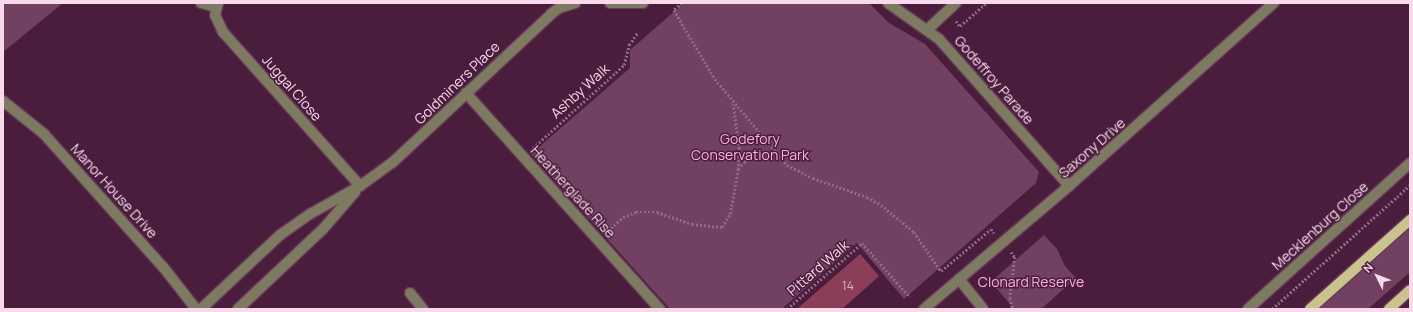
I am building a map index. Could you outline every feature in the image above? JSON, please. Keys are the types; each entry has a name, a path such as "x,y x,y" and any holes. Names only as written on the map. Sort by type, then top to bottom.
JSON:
{"main road":[{"path":"1310,309 1410,220"},
{"path":"1389,309 1410,290"}],"street":[{"path":"201,3 217,5"},
{"name":"Goldminers Place","path":"201,309 280,235 310,214 360,186 392,163 551,14 559,8 574,3"},
{"path":"610,3 643,3"},
{"name":"Godeffroy Parade","path":"888,3 898,12 928,29 1069,186"},
{"path":"928,29 956,3"},
{"name":"Saxony Drive","path":"924,309 1069,186 1274,3"},
{"name":"Juggal Close","path":"217,5 215,15 223,32 360,186"},
{"name":"Heatherglade Rise","path":"466,93 660,309"},
{"name":"Manor House Drive","path":"3,101 48,138 164,268 196,309"},
{"name":"Mecklenburg Close","path":"1248,309 1410,163"},
{"name":"Goldminers Place","path":"238,309 323,229 360,186"},
{"path":"959,279 983,309"},
{"path":"410,293 423,309"}],"path":[{"path":"682,3 674,10 709,70 733,104 777,156 797,171 855,192 881,205 914,232 941,271 990,229"},
{"name":"Ashby Walk","path":"523,157 624,65 629,45 638,32"},
{"path":"605,234 624,217 636,212 657,212 692,224 722,227 730,214 738,170 739,149 733,104"},
{"path":"738,170 744,162 751,159 777,156"},
{"path":"1272,309 1410,185"},
{"name":"Pittard Walk","path":"787,309 862,243 910,297"},
{"path":"1013,309 1010,298 1015,257"}],"green space":[{"path":"3,3 63,3 3,52"},
{"name":"Godefory Conservation Park","path":"684,3 869,3 889,23 925,44 1039,172 1036,183 904,299 857,243 782,309 670,309 531,154 630,68 630,50"},
{"path":"1410,225 1410,272 1368,309 1316,309"},
{"name":"Clonard Reserve","path":"1044,235 1057,249 1065,266 1076,278 1041,309 1014,309 993,284 994,279"}],"building":[{"path":"860,254 879,276 842,309 797,309"}]}
